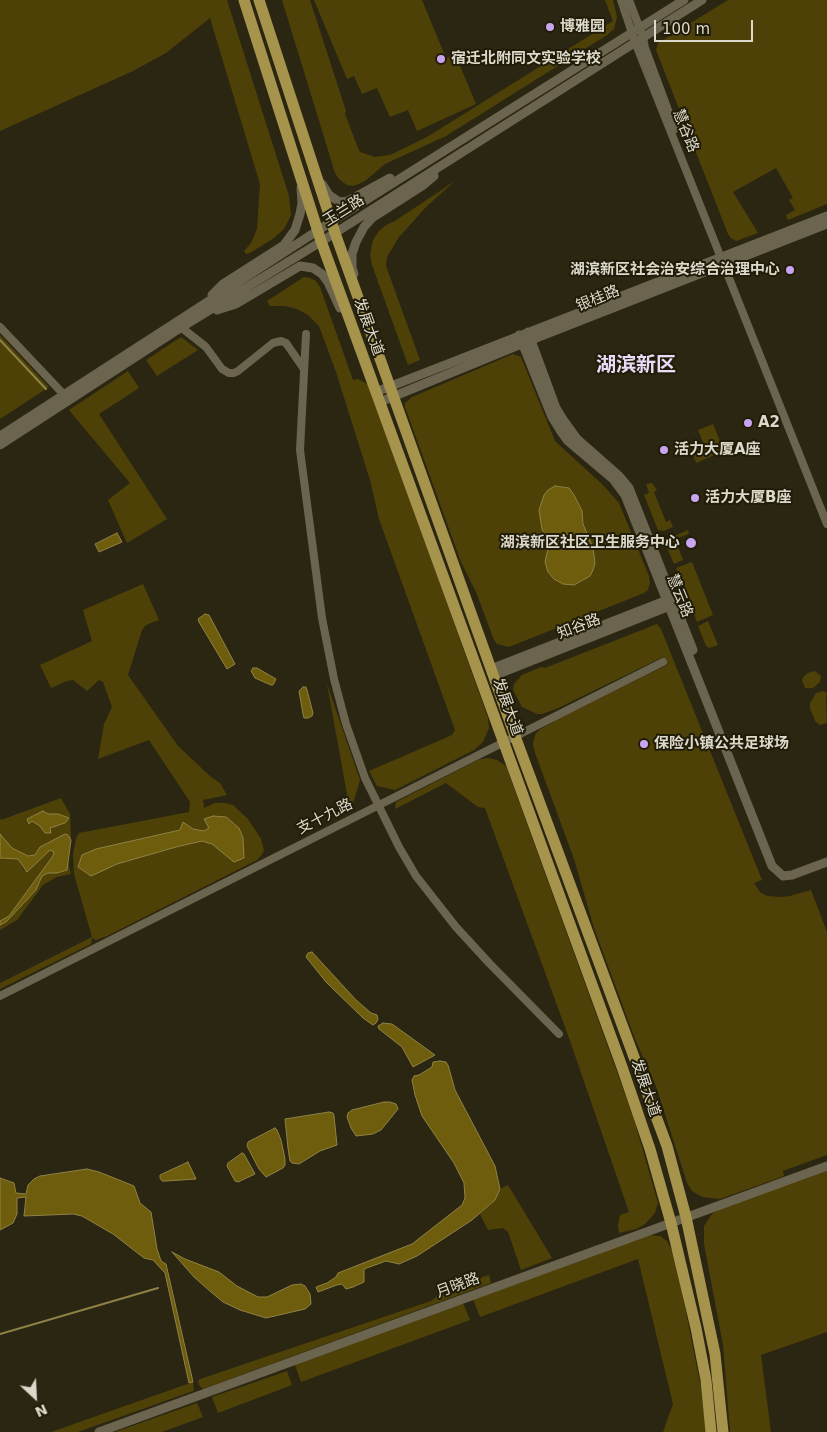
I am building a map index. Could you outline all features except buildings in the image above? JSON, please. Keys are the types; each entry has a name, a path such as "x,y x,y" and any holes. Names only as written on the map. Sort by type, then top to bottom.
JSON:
{"main road":[{"name":"发展大道","path":"244,0 319,236 622,1067 650,1149 671,1223 696,1328 706,1380 712,1432"},
{"name":"发展大道","path":"259,0 335,234 515,736 661,1129 686,1217 715,1354 723,1432"}],"street":[{"name":"慧谷路","path":"621,0 631,32 725,263 827,524"},
{"name":"慧谷路","path":"629,0 725,263"},
{"name":"玉兰路","path":"0,445 66,398 319,236 331,222 684,0"},
{"name":"玉兰路","path":"319,236 335,234 702,0"},
{"path":"310,157 323,187 329,195 340,202 356,198 408,167 448,148"},
{"path":"375,346 352,268 352,254 356,242 364,227 372,218 422,186 454,157"},
{"path":"200,312 223,284 284,246 295,230 302,204 295,159"},
{"name":"银桂路","path":"725,263 827,216"},
{"name":"银桂路","path":"378,397 525,338 827,224"},
{"path":"200,312 236,304 300,266 306,266 322,274 328,282 362,352"},
{"name":"玉兰路","path":"0,436 182,328 200,312"},
{"path":"0,327 66,398"},
{"path":"182,328 206,347 222,369 228,373 238,371 273,343 281,341 286,343 304,369"},
{"path":"306,334 300,450 322,618 334,679 346,724 365,778 404,854 430,895 490,964 560,1034"},
{"name":"慧云路","path":"525,338 556,408 564,421 579,440 619,476 628,488 670,602 773,855 777,864 784,871 791,873"},
{"name":"知谷路","path":"492,672 670,602"},
{"name":"支十九路","path":"0,996 663,662"},
{"path":"791,873 827,857"},
{"path":"791,873 827,862"},
{"name":"月晓路","path":"99,1432 827,1166"}],"shaded area":[{"path":"0,0 227,0 289,196 291,215 284,229 274,238 250,253 246,254 244,251 251,243 257,229 260,184 210,18 166,53 133,71 0,131"},
{"path":"282,0 310,0 346,111 345,114 358,148 360,152 375,157 390,155 427,137 613,21 605,0 613,0 617,17 614,29 607,35 446,136 385,164 365,181 354,186 347,185 335,173"},
{"path":"314,0 422,0 446,58 455,54 476,104 417,131 408,110 390,117 377,88 362,94 354,76 347,79"},
{"path":"728,0 827,0 827,204 788,220 786,215 795,210 789,200 793,198 776,168 733,192 758,233 736,241 728,234 656,50 658,43"},
{"path":"455,181 427,206 399,237 387,257 386,266 420,360 408,365 372,265 370,254 373,240 386,225"},
{"path":"304,277 316,281 320,287 353,380 358,379 369,385 488,718 489,728 483,742 474,750 395,790 377,786 369,771 452,735 455,730 379,519 370,480 336,372 319,326 308,315 297,309 285,306 270,306 267,301"},
{"path":"0,335 49,387 0,419"},
{"path":"181,337 198,350 157,376 146,360"},
{"path":"513,354 521,357 555,441 603,485 619,503 649,576 650,583 648,590 644,593 509,647 497,644 494,640 476,592 461,562 405,403 412,397"},
{"path":"128,371 139,388 99,414 167,519 127,543 108,500 130,483 69,410"},
{"path":"713,424 724,451 696,463 692,452 705,447 698,430"},
{"path":"652,483 657,490 654,492 666,522 670,520 673,527 664,531 658,530 644,495 649,493 646,484"},
{"path":"555,486 569,488 574,495 582,511 583,524 593,548 595,563 590,576 574,585 563,584 554,579 548,572 545,562 549,544 542,529 539,510 544,495"},
{"path":"688,530 689,534 675,539 683,560 674,564 665,543 667,539"},
{"path":"117,533 122,542 99,552 95,544"},
{"path":"692,562 713,615 697,622 676,568"},
{"path":"143,584 159,620 146,625 142,630 128,675 178,746 220,783 227,795 203,800 204,808 215,803 233,805 248,819 261,839 264,850 257,860 107,936 96,940 92,938 91,944 0,989 0,983 92,937 74,874 73,854 76,838 79,833 189,812 190,802 149,740 98,759 104,724 112,707 103,682 99,680 87,691 73,680 51,688 40,665 92,641 83,610"},
{"path":"205,614 209,615 235,664 227,669 199,622 198,619"},
{"path":"708,621 718,645 709,648 706,646 698,626"},
{"path":"657,624 661,629 762,880 754,883 760,892 767,896 790,896 811,890 827,932 827,1155 783,1171 784,1176 720,1199 702,1197 692,1191 687,1183 656,1086 635,1039 594,928 574,859 533,744 535,735 539,730 667,665 663,657 542,714 537,714 522,707 513,690 514,684 522,675 541,667 545,668"},
{"path":"253,668 257,668 276,679 273,685 255,678 251,671"},
{"path":"815,671 821,676 820,682 813,688 805,688 802,680 804,676"},
{"path":"327,684 360,780 353,804 349,805"},
{"path":"306,687 313,713 308,718 304,718 299,691"},
{"path":"824,691 827,694 827,723 820,725 815,721 810,703 816,693"},
{"path":"487,758 497,760 506,766 633,1116 658,1203 655,1213 645,1224 636,1229 619,1233 620,1215 629,1212 569,1038 485,808 478,807 446,783 395,809 396,802 478,760"},
{"path":"61,798 70,814 71,840 68,835 40,847 35,855 28,856 12,848 0,834 0,818 1,820"},
{"path":"43,811 48,814 58,814 69,818 65,823 50,828 51,833 45,833 40,826 32,821 29,824 27,819"},
{"path":"213,816 226,817 239,828 243,838 244,858 234,862 212,844 202,841 117,864 91,876 78,867 82,855 96,849 180,830 183,822 193,829 204,831 209,828 204,819"},
{"path":"0,834 12,848 28,856 35,855 40,847 65,834 71,840 67,870 48,873 42,876 36,890 6,922 0,925 0,921 9,916 54,852 50,850 27,872 18,859 0,858"},
{"path":"50,850 55,852 53,856 9,916 0,921 0,858 18,859 24,870"},
{"path":"68,862 71,874 57,877 43,885 17,920 0,930 0,925 6,922 36,890 42,876 66,870"},
{"path":"312,952 356,1000 371,1013 377,1015 376,1023 373,1025 363,1018 326,982 306,957 308,953"},
{"path":"383,1023 392,1024 435,1055 413,1067 402,1047 379,1029 378,1026"},
{"path":"433,1062 446,1062 448,1065 455,1090 495,1166 500,1189 495,1200 472,1220 417,1256 399,1264 386,1261 364,1269 364,1282 353,1287 346,1289 342,1284 318,1292 316,1287 327,1283 336,1277 338,1273 412,1244 462,1205 465,1198 464,1183 454,1163 422,1116 412,1080 414,1076 432,1067"},
{"path":"384,1102 396,1104 398,1109 381,1130 373,1134 356,1136 347,1117 348,1113 352,1110"},
{"path":"333,1113 334,1116 337,1145 320,1151 299,1164 292,1163 290,1161 285,1119"},
{"path":"275,1128 281,1140 285,1165 266,1177 259,1169 247,1146 248,1142"},
{"path":"242,1153 255,1174 238,1182 235,1181 227,1166 228,1163"},
{"path":"188,1162 196,1179 162,1181 160,1178 160,1175"},
{"path":"87,1169 134,1186 140,1203 151,1212 157,1249 161,1261 166,1264 193,1382 189,1383 165,1273 153,1260 144,1258 113,1234 82,1216 73,1214 24,1216 26,1197 17,1198 17,1214 13,1223 0,1230 0,1178 14,1183 16,1193 26,1194 28,1185 40,1176"},
{"path":"827,1169 827,1332 761,1355 771,1432 730,1432 723,1345 704,1244 704,1226 712,1214 721,1208"},
{"path":"508,1185 552,1258 521,1270 508,1232 503,1228 488,1230 480,1214 495,1200 500,1189"},
{"path":"648,1235 660,1236 667,1241 675,1257 701,1388 706,1432 663,1432 673,1404 638,1259 480,1317 473,1299"},
{"path":"172,1252 219,1272 237,1286 258,1297 267,1297 292,1285 301,1284 305,1286 310,1294 311,1304 305,1309 266,1318 240,1310 223,1302 211,1292 194,1277"},
{"path":"489,1275 491,1283 203,1389 199,1385 198,1381 200,1379 431,1301 446,1289"},
{"path":"463,1303 470,1320 301,1382 295,1365"},
{"path":"287,1371 292,1385 218,1413 212,1397"},
{"path":"193,1382 193,1391 78,1432 51,1432"},
{"path":"197,1403 203,1417 162,1432 115,1432"}],"waterway":[{"path":"0,340 46,389"},
{"path":"0,1334 158,1288"}],"place":[{"name":"博雅园","path":"550,27"},
{"name":"宿迁北附同文实验学校","path":"441,59"},
{"name":"湖滨新区社会治安综合治理中心","path":"790,270"},
{"name":"A2","path":"748,423"},
{"name":"活力大厦A座","path":"664,450"},
{"name":"活力大厦B座","path":"695,498"},
{"name":"湖滨新区社区卫生服务中心","path":"691,543"},
{"name":"保险小镇公共足球场","path":"644,744"}],"district":[{"name":"湖滨新区","path":"636,366"}]}
